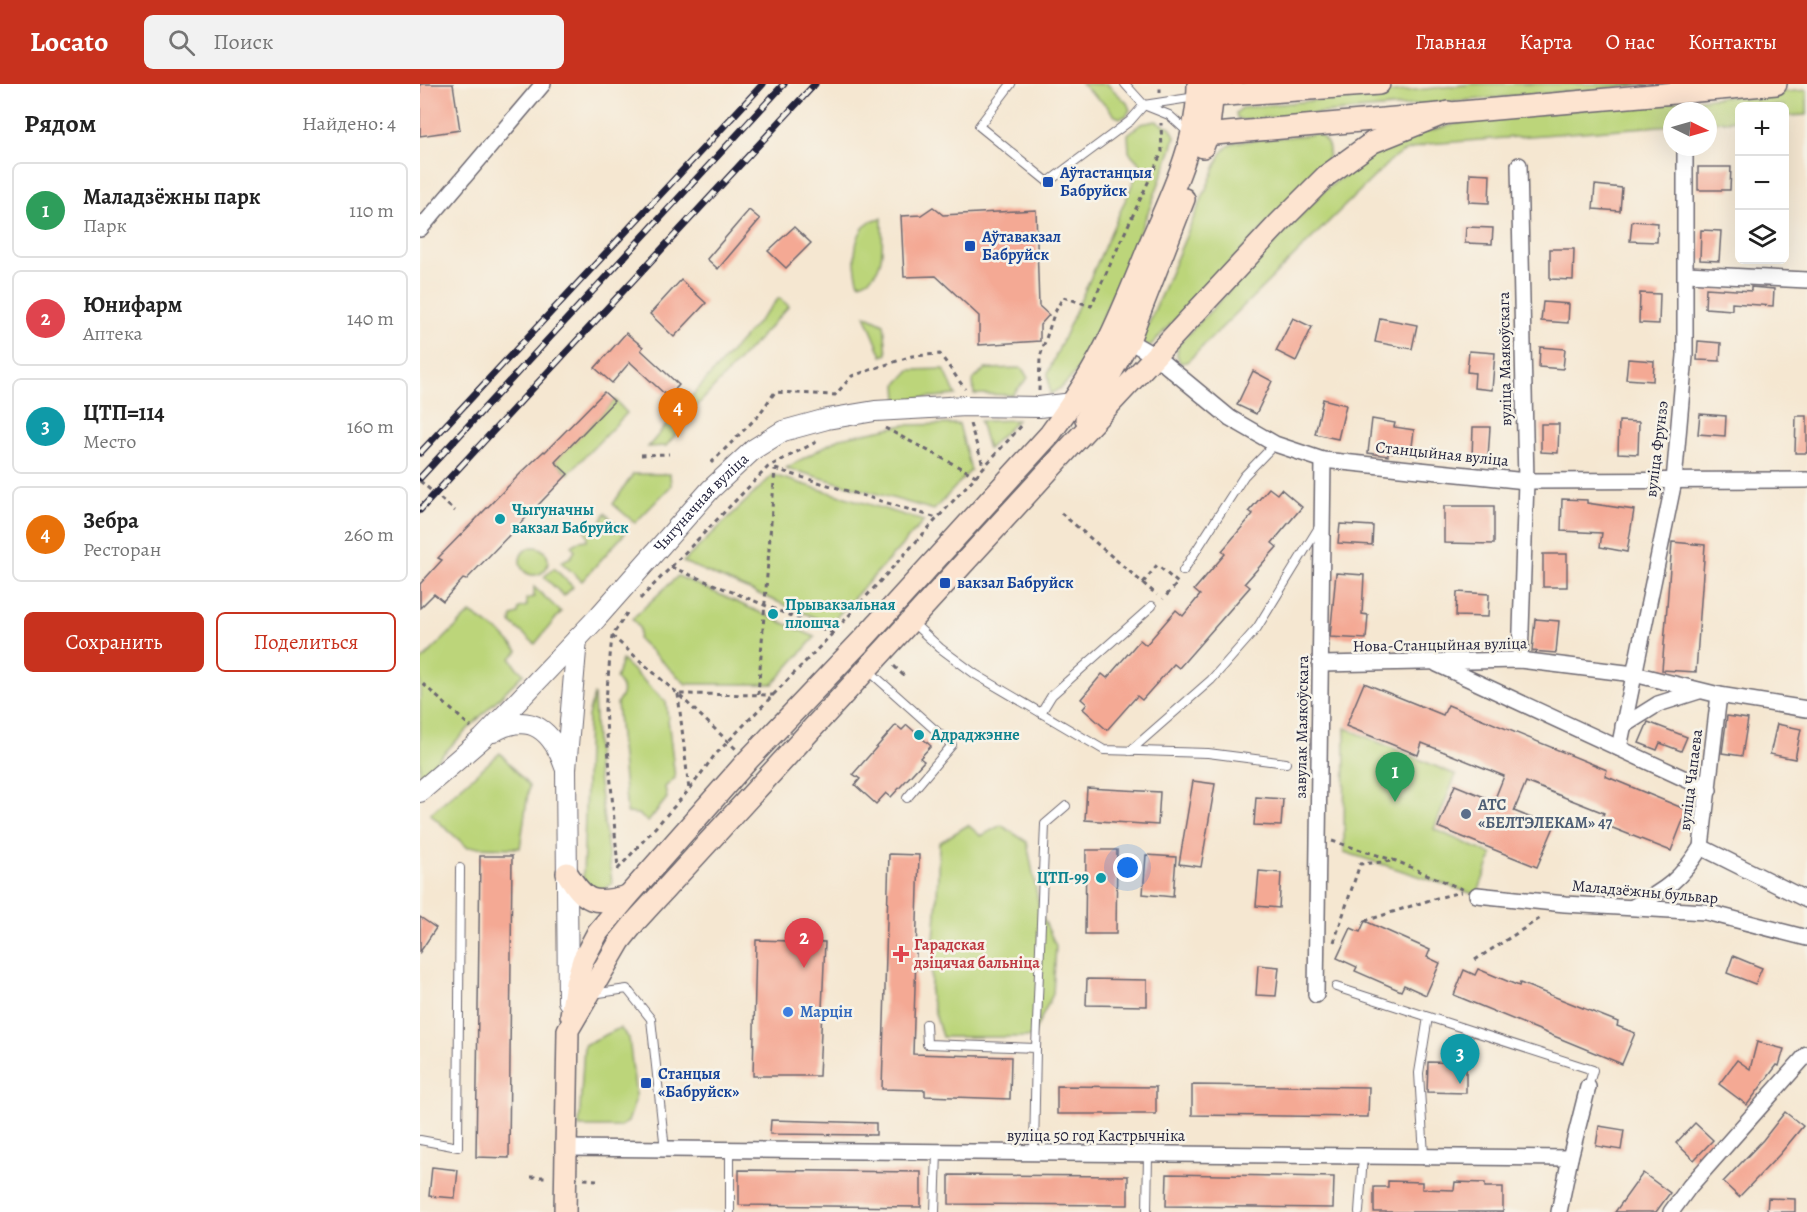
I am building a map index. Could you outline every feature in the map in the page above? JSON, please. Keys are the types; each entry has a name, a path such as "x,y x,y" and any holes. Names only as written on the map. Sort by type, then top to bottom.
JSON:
{"main road":[{"path":"1071,446 1121,336 1168,202 1200,135 1206,91 1378,84"},
{"path":"1200,135 1776,84"},
{"path":"568,1030 620,941 636,921 1071,446 1279,223 1326,176 1373,142 1448,112"},
{"path":"565,1212 568,1030 576,983 583,960 598,933 627,896 747,760 864,638 1050,434 1121,336"},
{"path":"567,873 580,893 594,900 609,901 627,896"}],"street":[{"path":"420,229 543,84"},
{"name":"вуліца Фрунзэ","path":"1619,748 1674,481 1685,356 1687,273 1685,156"},
{"name":"вуліца Маякоўскага","path":"1519,165 1526,481 1520,660"},
{"path":"1687,273 1807,280"},
{"name":"Станцыйная вуліца","path":"1121,336 1155,356 1230,418 1275,444 1323,460 1526,481 1807,480"},
{"name":"Чыгуначная вуліца","path":"420,792 483,738 577,639 711,489 754,449 783,431 827,419 874,411 966,406 1039,407 1073,403"},
{"name":"завулак Маякоўскага","path":"1316,995 1323,460"},
{"path":"568,1030 566,769 577,639"},
{"name":"Нова-Станцыйная вуліца","path":"1321,664 1520,660 1634,674 1719,696 1807,710"},
{"path":"1432,662 1709,790"},
{"path":"1623,726 1658,704 1700,691"},
{"name":"вуліца Чапаева","path":"1633,907 1664,891 1690,866 1701,847 1719,696"},
{"path":"483,738 514,723 537,727 545,732 558,748 566,769"},
{"path":"1701,847 1807,900"},
{"name":"Маладзёжны бульвар","path":"1478,895 1564,904 1706,912 1807,938"},
{"path":"1671,1212 1690,1186 1807,1054"},
{"path":"1559,1212 1588,1087"},
{"name":"вуліца 50 год Кастрычніка","path":"566,1148 1570,1158"}],"lane":[{"path":"1011,84 979,126 1048,182 1130,122 1144,105 1206,91"},
{"path":"1125,84 1144,105 1168,115 1200,135"},
{"path":"1183,571 1244,476 1275,444"},
{"path":"1130,750 1211,680 1257,628 1322,522"},
{"path":"1041,713 1052,695 1152,606"},
{"path":"911,621 940,648 975,674 1104,750 1208,753 1286,763"},
{"path":"867,669 952,745 907,798"},
{"path":"1034,1153 1045,824 1066,806"},
{"path":"420,1140 458,1147 460,868"},
{"path":"1336,987 1593,1070 1588,1087"},
{"path":"588,995 627,989 651,1019 665,1150"},
{"path":"1424,1156 1419,1073 1428,1017"},
{"path":"926,1024 927,1044 1036,1048"},
{"path":"730,1150 730,1212"},
{"path":"934,1212 937,1152"},
{"path":"1148,1154 1148,1212"},
{"path":"1359,1212 1363,1156"}],"path":[{"path":"758,416 775,392 835,395 852,376 912,356 940,354 966,390"},
{"path":"967,415 984,468"},
{"path":"885,428 976,476"},
{"path":"638,601 768,467 826,437"},
{"path":"641,455 669,454"},
{"path":"768,467 937,518"},
{"path":"758,695 775,469"},
{"path":"420,481 455,511"},
{"path":"1060,513 1143,583 1164,600 1178,583 1157,565 1143,583"},
{"path":"629,610 612,636 605,710 618,869 689,790 714,756 833,633"},
{"path":"612,636 728,742"},
{"path":"423,684 483,738"},
{"path":"678,694 774,695"},
{"path":"678,694 689,790"},
{"path":"1319,837 1396,861 1466,891 1365,921"},
{"path":"1333,943 1360,864 1396,861"},
{"path":"1474,960 1564,904"}],"green space":[{"path":"1081,84 1107,84 1127,103 1130,110 1126,116 1120,118 1115,116 1106,105"},
{"path":"1473,84 1655,84 1243,120 1237,118 1236,113 1242,108"},
{"path":"1807,90 1807,115 1789,116 1789,102 1735,102 1735,120 1717,121 1717,102 1666,102"},
{"path":"1663,102 1663,126 1428,144 1403,152 1391,160 1187,362 1180,363 1177,355 1178,345 1324,191 1372,154 1409,136 1479,118"},
{"path":"1156,121 1170,127 1175,136 1149,210 1087,355 1067,382 1050,394 1048,373 1141,165 1129,152 1128,134 1141,124"},
{"path":"1317,134 1327,143 1329,155 1325,164 1150,346 1143,343 1143,337 1221,154 1236,142"},
{"path":"882,218 882,247 879,265 875,273 859,283 855,252 859,235 869,222"},
{"path":"779,298 789,306 695,408 666,446 648,447 675,415"},
{"path":"865,315 884,324 887,354 882,356"},
{"path":"1022,368 1028,378 1012,395 974,394 973,380 985,369"},
{"path":"944,369 956,395 898,400 897,384 910,370"},
{"path":"615,400 627,413 568,474 555,461"},
{"path":"1017,420 988,449 980,421"},
{"path":"959,424 971,470 934,510 786,468 840,438 904,425"},
{"path":"633,474 670,474 671,486 635,523 613,504"},
{"path":"773,475 924,521 830,624 683,562"},
{"path":"605,513 625,533 582,581 561,562 571,557 575,551 572,546 579,541 587,540 588,536 585,531 599,524"},
{"path":"534,547 544,551 548,561 544,571 534,575 524,571 520,561 524,551"},
{"path":"554,568 573,587 564,596 544,577"},
{"path":"678,576 815,637 773,684 686,684 638,639 639,628 632,619"},
{"path":"534,587 561,612 535,644 511,623 512,616 518,614 519,608 527,606 526,599 534,597"},
{"path":"470,613 501,633 518,651 511,658 517,668 524,673 420,777 420,662"},
{"path":"622,660 666,702 675,778 665,787 667,798 648,822 638,814 627,813 617,703 622,691 616,679"},
{"path":"594,694 597,769 612,883 605,889 592,889 583,880 588,716"},
{"path":"1345,728 1456,775 1434,829 1492,855 1477,895 1344,852"},
{"path":"500,753 529,786 520,848 467,847 430,814"},
{"path":"968,825 981,836 1001,825 1027,842 1040,911 1056,946 1053,994 1032,1037 942,1037 930,996 939,843"},
{"path":"620,1028 629,1038 635,1089 635,1101 628,1122 619,1127 579,1127 584,1045"}],"building":[{"path":"420,84 453,84 460,130 420,136"},
{"path":"1698,167 1731,167 1730,190 1698,190"},
{"path":"1470,173 1490,174 1489,203 1469,202"},
{"path":"1595,185 1622,188 1620,211 1593,209"},
{"name":"Аўтавакзал Бабруйск","path":"933,207 943,215 1036,210 1039,306 1049,315 1040,325 1040,341 979,345 979,316 936,276 904,277 901,216 921,215"},
{"path":"749,210 760,219 718,269 707,259"},
{"path":"1632,221 1658,223 1657,242 1630,241"},
{"path":"794,227 811,243 786,268 768,251"},
{"path":"1466,227 1493,228 1492,244 1465,243"},
{"path":"1701,230 1721,231 1719,261 1700,260"},
{"path":"1550,249 1574,249 1573,280 1550,279"},
{"path":"681,280 706,303 674,337 650,314"},
{"path":"1751,287 1774,289 1773,306 1732,303 1732,310 1705,308 1706,288 1751,291"},
{"path":"1640,293 1660,294 1659,324 1639,323"},
{"path":"1543,302 1569,304 1568,323 1541,321"},
{"path":"1293,318 1312,327 1296,361 1276,351"},
{"path":"1380,318 1417,325 1412,349 1375,342"},
{"path":"626,333 643,347 641,350 679,385 668,397 630,362 612,383 595,368"},
{"path":"1698,341 1721,343 1720,361 1697,360"},
{"path":"1540,347 1565,349 1563,369 1539,367"},
{"path":"1469,351 1495,353 1492,390 1474,388 1475,373 1467,372"},
{"path":"1628,359 1654,361 1653,381 1626,379"},
{"path":"1253,371 1272,381 1256,414 1237,405"},
{"path":"604,392 614,401 555,462 568,474 443,601 434,594 420,608 420,584 442,560 438,558"},
{"path":"1323,399 1346,405 1338,439 1315,434"},
{"path":"1700,414 1726,416 1725,436 1698,434"},
{"path":"1796,416 1807,416 1807,453 1795,453"},
{"path":"1372,419 1395,423 1394,427 1414,430 1411,455 1388,452 1388,456 1368,453"},
{"path":"1619,421 1639,422 1638,454 1618,453"},
{"path":"1541,424 1559,424 1558,453 1541,452"},
{"path":"1473,427 1490,427 1488,458 1472,458"},
{"path":"1269,488 1277,494 1281,489 1302,507 1272,543 1277,547 1245,583 1250,587 1179,668 1174,664 1142,700 1137,696 1107,730 1083,709 1087,704 1081,699 1102,674 1107,678 1140,640 1146,645 1176,610 1183,616 1200,595 1194,590 1225,554 1222,551 1253,514 1249,511"},
{"path":"1562,499 1587,500 1587,503 1634,510 1627,552 1600,547 1602,533 1561,531"},
{"path":"1444,506 1494,506 1494,544 1444,543"},
{"path":"1340,524 1373,526 1372,545 1338,543"},
{"path":"1672,542 1705,545 1696,672 1662,670"},
{"path":"1543,554 1567,554 1567,587 1543,587"},
{"path":"1336,573 1364,575 1362,614 1368,615 1366,639 1330,637"},
{"path":"1457,592 1489,594 1488,617 1456,616"},
{"path":"1535,619 1559,621 1556,653 1532,651"},
{"path":"1364,683 1443,715 1448,705 1607,770 1605,776 1687,810 1671,851 1600,823 1604,813 1526,782 1514,811 1554,827 1537,867 1438,827 1455,785 1494,801 1504,776 1422,743 1418,755 1346,726"},
{"path":"1727,716 1748,719 1742,756 1722,753"},
{"path":"1648,722 1687,737 1681,751 1660,743 1657,750 1639,743"},
{"path":"1777,724 1801,729 1795,759 1770,754"},
{"path":"896,725 902,730 907,725 931,746 920,758 924,761 891,797 886,793 876,804 855,785 860,779 853,774"},
{"path":"1193,781 1215,784 1201,867 1179,864"},
{"path":"1087,788 1160,792 1158,825 1085,820"},
{"path":"1256,797 1283,799 1281,826 1254,825"},
{"name":"ЦТП-99","path":"1086,850 1117,850 1116,934 1085,934"},
{"name":"Гарадская дзіцячая бальніца","path":"889,854 919,855 913,1054 1011,1057 1010,1099 925,1096 925,1090 882,1089"},
{"path":"1146,855 1176,857 1173,897 1143,894"},
{"path":"480,856 512,856 509,1158 476,1157"},
{"path":"1259,871 1281,873 1279,908 1256,906"},
{"path":"420,917 436,928 420,952"},
{"path":"1365,921 1430,950 1427,957 1440,963 1426,995 1404,985 1401,991 1355,971 1357,967 1337,958 1351,928 1360,932"},
{"name":"Марцін","path":"756,940 825,942 819,1076 753,1076"},
{"path":"1733,956 1762,968 1755,984 1727,973"},
{"path":"1258,965 1279,967 1276,996 1256,995"},
{"path":"1478,969 1618,1022 1617,1026 1635,1033 1622,1064 1454,995 1464,970 1475,975"},
{"path":"1087,979 1147,980 1147,1006 1086,1005"},
{"path":"1757,1042 1784,1049 1779,1066 1777,1065 1747,1105 1719,1084 1737,1060 1750,1069"},
{"path":"1428,1062 1466,1063 1466,1093 1427,1092"},
{"path":"1192,1085 1369,1087 1368,1117 1192,1115"},
{"path":"1057,1086 1156,1087 1156,1114 1057,1114"},
{"path":"1785,1112 1803,1126 1739,1197 1723,1182 1763,1140"},
{"path":"771,1120 876,1123 876,1135 770,1134"},
{"path":"1695,1123 1713,1140 1694,1160 1676,1143"},
{"path":"1599,1126 1624,1130 1621,1150 1596,1146"},
{"path":"432,1167 458,1170 455,1198 429,1196"},
{"path":"739,1170 921,1172 921,1207 739,1205"},
{"path":"1643,1173 1670,1193 1656,1212 1615,1212"},
{"path":"1167,1174 1334,1177 1333,1208 1166,1206"},
{"path":"949,1175 1128,1176 1128,1205 949,1204"},
{"path":"1388,1181 1422,1182 1422,1189 1454,1190 1455,1182 1485,1183 1485,1187 1503,1187 1503,1212 1374,1212 1374,1187 1388,1187"},
{"path":"1768,1198 1795,1199 1795,1212 1767,1212"}],"railway":[{"path":"420,453 763,84"},
{"path":"420,478 784,84"},
{"path":"420,510 815,84"}],"place":[{"name":"Аўтастанцыя Бабруйск","path":"1048,182"},
{"name":"Аўтавакзал Бабруйск","path":"970,246"},
{"name":"Зебра","path":"678,438"},
{"name":"Чыгуначны вакзал Бабруйск","path":"500,519"},
{"name":"вакзал Бабруйск","path":"945,583"},
{"name":"Прывакзальная плошча","path":"773,614"},
{"name":"Адраджэнне","path":"919,735"},
{"name":"Маладзёжны парк","path":"1395,802"},
{"name":"АТС «БЕЛТЭЛЕКАМ» 47","path":"1466,814"},
{"name":"ЦТП-99","path":"1101,878"},
{"name":"Гарадская дзіцячая бальніца","path":"901,954"},
{"name":"Юнифарм","path":"804,968"},
{"name":"Марцін","path":"788,1012"},
{"name":"Станцыя «Бабруйск»","path":"646,1083"},
{"name":"ЦТП=114","path":"1460,1084"}]}
